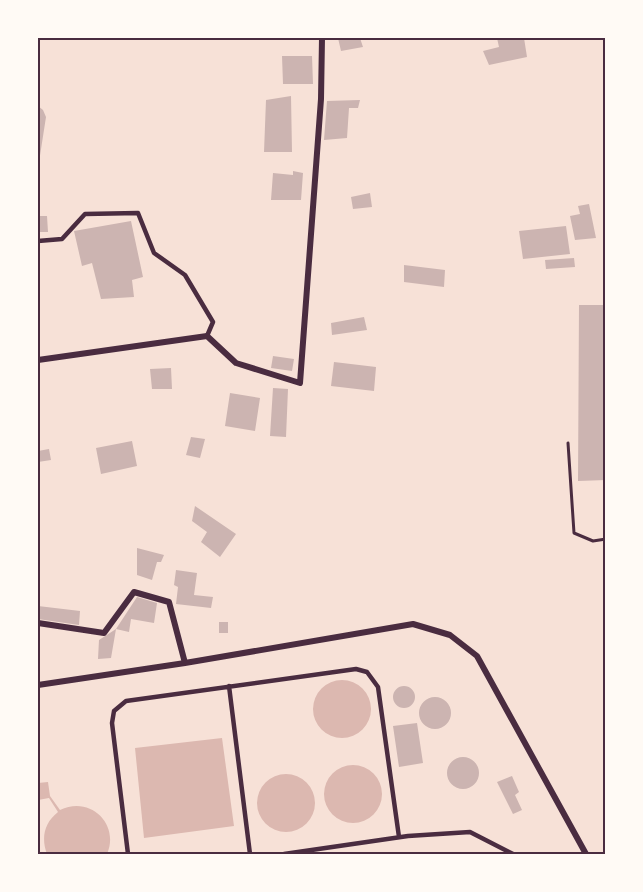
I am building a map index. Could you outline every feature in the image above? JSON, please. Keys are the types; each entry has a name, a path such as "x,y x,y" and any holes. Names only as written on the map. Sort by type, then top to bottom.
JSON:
{"street":[{"path":"38,360 207,336 236,363 300,383 321,99 322,38"},
{"path":"38,623 104,633 134,592 169,602 185,663"},
{"path":"38,685 185,663 413,624 450,635 477,656 586,855"}],"lane":[{"path":"38,241 62,239 85,214 138,213 154,253 185,275 213,322 207,336"},
{"path":"128,855 112,723 114,711 126,701 356,669 366,672 378,687 399,837"},
{"path":"230,686 250,855"},
{"path":"284,855 399,837 470,832 513,855"}],"path":[{"path":"568,443 574,533 592,541 606,539"}],"shaded area":[{"path":"342,680 358,685 366,693 371,709 366,725 358,733 342,738 326,733 318,725 313,709 318,693 326,685"},
{"path":"222,738 234,826 144,838 135,748"},
{"path":"353,765 364,767 377,778 382,794 380,805 369,818 353,823 342,821 329,810 324,794 326,783 337,770"},
{"path":"280,774 292,774 307,782 315,797 315,809 307,824 292,832 280,832 265,824 257,809 257,797 265,782"},
{"path":"48,782 50,796 60,810 71,806 82,806 100,815 109,832 110,843 107,854 47,854 44,842 45,831 53,816 58,812 49,798 38,800 38,783"}],"building":[{"path":"338,38 360,38 363,47 341,51"},
{"path":"497,38 524,38 527,57 489,65 483,51 499,47"},
{"path":"282,56 312,56 313,84 283,84"},
{"path":"291,96 292,152 264,152 266,100"},
{"path":"360,100 358,108 349,108 347,138 324,140 327,101"},
{"path":"38,106 46,117 39,162"},
{"path":"293,171 303,173 301,200 271,200 273,173 293,175"},
{"path":"370,193 372,207 353,209 351,197"},
{"path":"589,204 596,238 575,240 570,216 580,214 578,206"},
{"path":"38,216 47,216 48,232 38,232"},
{"path":"131,221 143,277 132,280 134,297 101,299 92,263 82,266 74,231"},
{"path":"566,226 570,254 523,259 519,231"},
{"path":"574,258 575,267 546,269 545,260"},
{"path":"404,265 445,270 444,287 404,282"},
{"path":"579,305 606,305 606,480 578,481"},
{"path":"364,317 367,330 332,335 331,323"},
{"path":"273,356 294,359 292,371 271,368"},
{"path":"334,362 376,367 374,391 331,386"},
{"path":"171,368 172,389 152,389 150,369"},
{"path":"273,388 288,389 286,437 270,436"},
{"path":"230,393 260,398 255,431 225,426"},
{"path":"191,437 205,439 200,458 186,455"},
{"path":"132,441 137,466 101,474 96,448"},
{"path":"49,449 51,460 38,462 38,451"},
{"path":"195,506 236,534 220,557 201,542 207,532 192,521"},
{"path":"137,548 164,555 161,562 157,562 152,580 137,575"},
{"path":"176,570 197,573 194,595 213,597 211,608 176,604 178,587 174,585"},
{"path":"137,597 157,603 154,623 131,619 129,632 116,629"},
{"path":"38,606 80,611 79,625 38,619"},
{"path":"219,622 228,622 228,633 219,633"},
{"path":"116,629 111,658 98,659 99,640"},
{"path":"404,686 412,689 415,697 412,705 404,708 396,705 393,697 396,689"},
{"path":"435,697 447,701 451,713 447,725 435,729 423,725 419,713 423,701"},
{"path":"417,723 423,763 399,767 393,726"},
{"path":"463,757 475,761 479,773 475,785 463,789 451,785 447,773 451,761"},
{"path":"512,776 519,792 515,795 522,810 513,814 497,782"}]}
